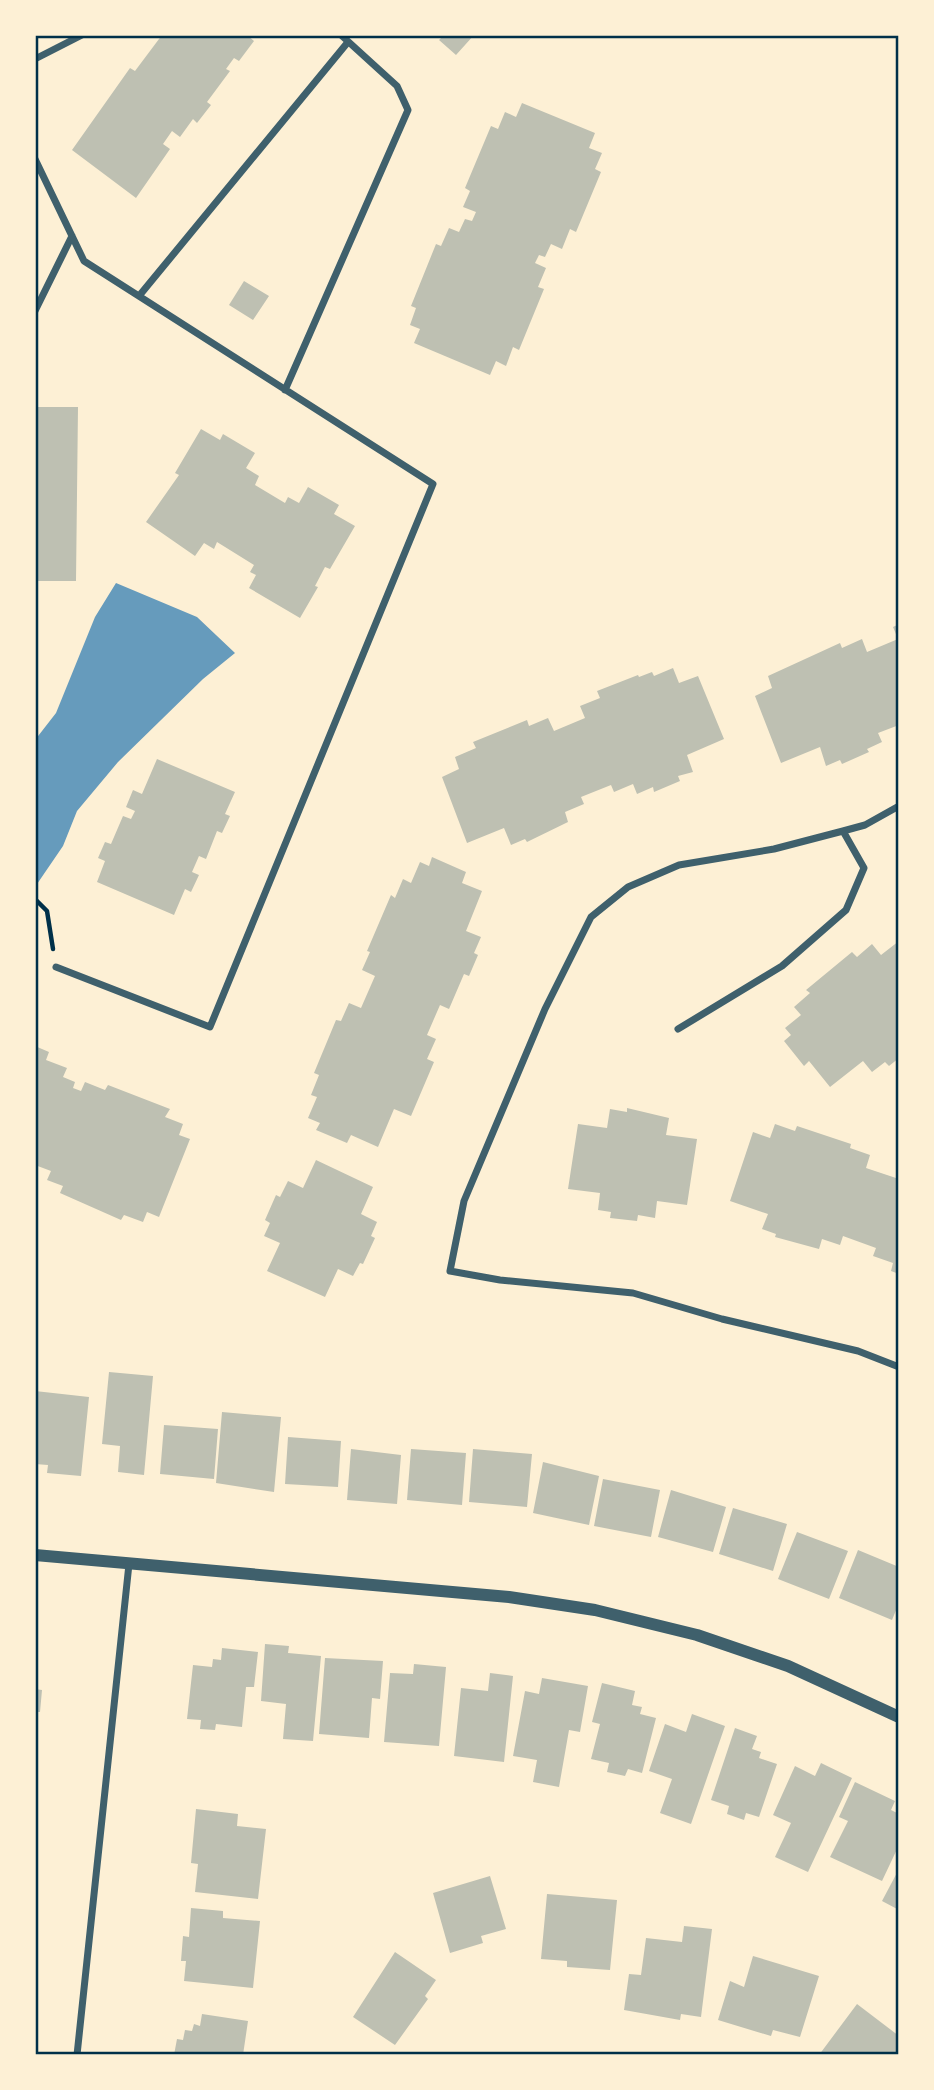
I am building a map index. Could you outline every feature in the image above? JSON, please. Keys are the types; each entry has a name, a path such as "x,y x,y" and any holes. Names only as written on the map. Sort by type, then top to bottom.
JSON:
{"street":[{"path":"35,59 82,35"},
{"path":"285,390 408,110 397,86 341,35"},
{"path":"139,296 348,42"},
{"path":"35,159 84,261 433,484 210,1027 56,967"},
{"path":"35,311 72,236"},
{"path":"899,806 865,825 844,831 774,849 679,865 628,887 591,916 545,1009 464,1201 450,1271 500,1280 633,1293 722,1319 858,1352 899,1367"},
{"path":"678,1029 782,966 846,910 864,868 844,831"},
{"path":"35,1555 509,1597 595,1611 697,1635 788,1666 899,1717"},
{"path":"77,2055 129,1564"}],"path":[{"path":"35,899 47,911 56,967"}],"water":[{"path":"116,583 197,617 235,653 203,679 118,762 77,811 63,846 35,887 35,740 56,713 95,617"}],"building":[{"path":"162,35 247,35 254,41 239,61 234,58 226,69 230,71 207,102 211,105 197,123 193,119 180,137 172,131 163,144 170,149 136,198 72,150 130,68 135,71"},
{"path":"440,35 474,35 456,55 439,40 442,37"},
{"path":"522,103 595,133 589,148 602,153 595,169 601,172 576,232 570,229 562,249 551,244 545,257 539,255 535,263 546,268 538,287 544,289 519,350 513,347 506,366 496,361 490,375 414,343 420,329 410,325 416,308 411,306 436,244 441,246 449,228 459,232 465,219 472,221 476,212 463,207 470,191 465,188 491,126 498,129 505,112 516,117"},
{"path":"244,281 269,296 253,320 229,305"},
{"path":"35,407 78,407 76,581 35,581"},
{"path":"201,429 220,440 223,434 255,453 246,468 259,476 255,485 285,503 288,497 299,503 308,487 339,505 334,514 355,526 330,569 325,567 315,586 318,587 300,618 249,588 256,575 250,572 254,565 217,542 214,549 204,543 195,556 146,522 179,475 175,473"},
{"path":"899,624 899,716 896,717 899,725 878,733 882,742 867,749 869,752 842,764 840,760 826,766 820,747 781,763 755,696 772,688 768,676 840,643 842,648 862,639 867,652 898,639 893,627"},
{"path":"673,668 679,683 698,676 724,739 687,755 693,772 678,776 680,781 654,792 653,787 637,794 633,784 614,792 611,785 581,797 584,804 565,812 568,822 527,842 525,839 511,845 504,828 467,843 442,777 459,769 455,757 476,748 473,742 527,720 529,726 548,718 554,731 585,718 580,706 600,698 597,691 638,675 639,677 652,672 654,676"},
{"path":"157,759 235,792 225,814 230,816 222,833 217,831 206,859 199,856 192,872 199,875 191,892 185,889 174,915 97,882 105,861 98,858 105,842 111,844 123,816 131,819 135,811 126,807 133,790 142,794"},
{"path":"432,857 466,872 462,883 482,891 466,931 481,937 474,953 478,955 469,976 464,974 449,1009 440,1005 427,1035 436,1039 427,1059 434,1062 411,1116 394,1109 378,1147 351,1135 347,1143 316,1130 320,1123 308,1118 317,1097 311,1095 319,1075 314,1073 336,1020 341,1021 349,1003 361,1008 375,976 362,970 370,952 367,951 391,895 395,898 403,879 411,883 420,862 429,866"},
{"path":"899,941 899,1058 889,1066 885,1062 872,1072 863,1061 830,1087 809,1061 804,1066 784,1041 791,1035 785,1028 801,1015 794,1007 810,993 806,990 852,952 857,957 872,944 881,955"},
{"path":"35,1046 49,1052 46,1060 67,1068 63,1077 75,1082 73,1088 81,1091 85,1082 105,1090 108,1085 170,1109 165,1117 183,1124 179,1135 190,1139 159,1217 147,1212 143,1222 124,1215 121,1220 60,1193 63,1186 47,1180 51,1171 35,1165 38,1158 35,1157"},
{"path":"627,1108 669,1118 666,1135 697,1139 687,1205 657,1201 655,1218 638,1215 637,1221 610,1218 611,1212 598,1210 600,1193 568,1189 578,1124 607,1128 610,1109 627,1112"},
{"path":"775,1124 795,1131 797,1126 851,1144 850,1148 870,1155 866,1168 899,1179 899,1274 891,1271 893,1263 873,1256 876,1248 843,1236 840,1245 822,1239 819,1249 775,1237 776,1234 762,1229 768,1214 730,1201 753,1132 770,1138"},
{"path":"316,1160 373,1187 361,1214 377,1222 371,1236 375,1238 363,1264 360,1263 353,1276 338,1269 325,1297 267,1271 280,1243 264,1236 270,1223 265,1220 276,1195 280,1197 288,1181 303,1188"},
{"path":"109,1372 153,1376 144,1475 118,1472 120,1446 102,1444"},
{"path":"35,1391 89,1397 81,1476 47,1473 48,1465 35,1464"},
{"path":"222,1412 281,1417 274,1492 216,1483"},
{"path":"164,1425 218,1429 214,1479 160,1474"},
{"path":"288,1437 341,1441 338,1487 285,1484"},
{"path":"351,1449 401,1455 397,1504 347,1500"},
{"path":"411,1449 466,1453 462,1505 407,1500"},
{"path":"473,1449 532,1454 527,1507 469,1502"},
{"path":"543,1462 599,1476 589,1525 533,1513"},
{"path":"603,1479 660,1490 651,1537 594,1526"},
{"path":"671,1490 726,1507 713,1552 658,1537"},
{"path":"733,1508 787,1524 773,1571 719,1554"},
{"path":"797,1532 848,1551 829,1599 778,1579"},
{"path":"858,1550 899,1567 899,1603 892,1620 839,1598"},
{"path":"265,1644 289,1646 288,1653 321,1656 313,1741 283,1739 286,1704 261,1701"},
{"path":"222,1648 258,1652 254,1687 246,1687 242,1727 216,1724 215,1730 200,1729 201,1720 187,1719 193,1665 212,1667 213,1659 221,1660"},
{"path":"325,1658 383,1661 380,1699 372,1698 369,1738 319,1734"},
{"path":"414,1664 446,1667 439,1746 384,1742 390,1673 413,1674"},
{"path":"490,1673 513,1676 504,1762 454,1756 461,1688 488,1691"},
{"path":"542,1678 588,1686 580,1732 569,1730 559,1787 533,1782 537,1760 513,1756 525,1691 539,1694"},
{"path":"602,1683 635,1691 632,1705 642,1707 640,1714 656,1718 642,1773 628,1769 625,1776 607,1772 609,1763 591,1759 600,1724 592,1722"},
{"path":"35,1689 42,1690 40,1712 35,1712"},
{"path":"692,1714 725,1726 691,1824 660,1813 672,1779 649,1771 665,1724 686,1732"},
{"path":"735,1728 757,1736 752,1749 761,1752 759,1758 777,1764 759,1817 746,1813 744,1820 727,1814 729,1806 711,1800"},
{"path":"821,1763 852,1778 808,1872 775,1857 791,1823 773,1815 795,1766 815,1776"},
{"path":"855,1782 895,1801 891,1810 899,1814 899,1845 882,1881 830,1857 848,1821 839,1817"},
{"path":"196,1809 238,1814 237,1826 266,1829 258,1899 195,1892 198,1864 191,1863"},
{"path":"899,1869 899,1910 882,1901"},
{"path":"490,1876 506,1929 481,1936 483,1943 450,1953 433,1893"},
{"path":"547,1894 617,1900 610,1970 567,1967 567,1961 541,1959"},
{"path":"191,1908 223,1911 223,1918 260,1921 253,1988 184,1981 186,1961 181,1961 183,1936 189,1937"},
{"path":"684,1926 712,1929 701,2017 681,2014 680,2020 624,2010 629,1974 641,1975 646,1938 682,1942"},
{"path":"395,1952 436,1980 425,1996 428,1999 395,2045 353,2017"},
{"path":"753,1956 819,1976 800,2037 773,2030 771,2036 718,2020 730,1981 744,1987"},
{"path":"857,2004 899,2036 899,2055 819,2055"},
{"path":"202,2014 248,2021 243,2055 174,2055 177,2039 183,2040 185,2030 192,2031 194,2024 200,2026"}]}
